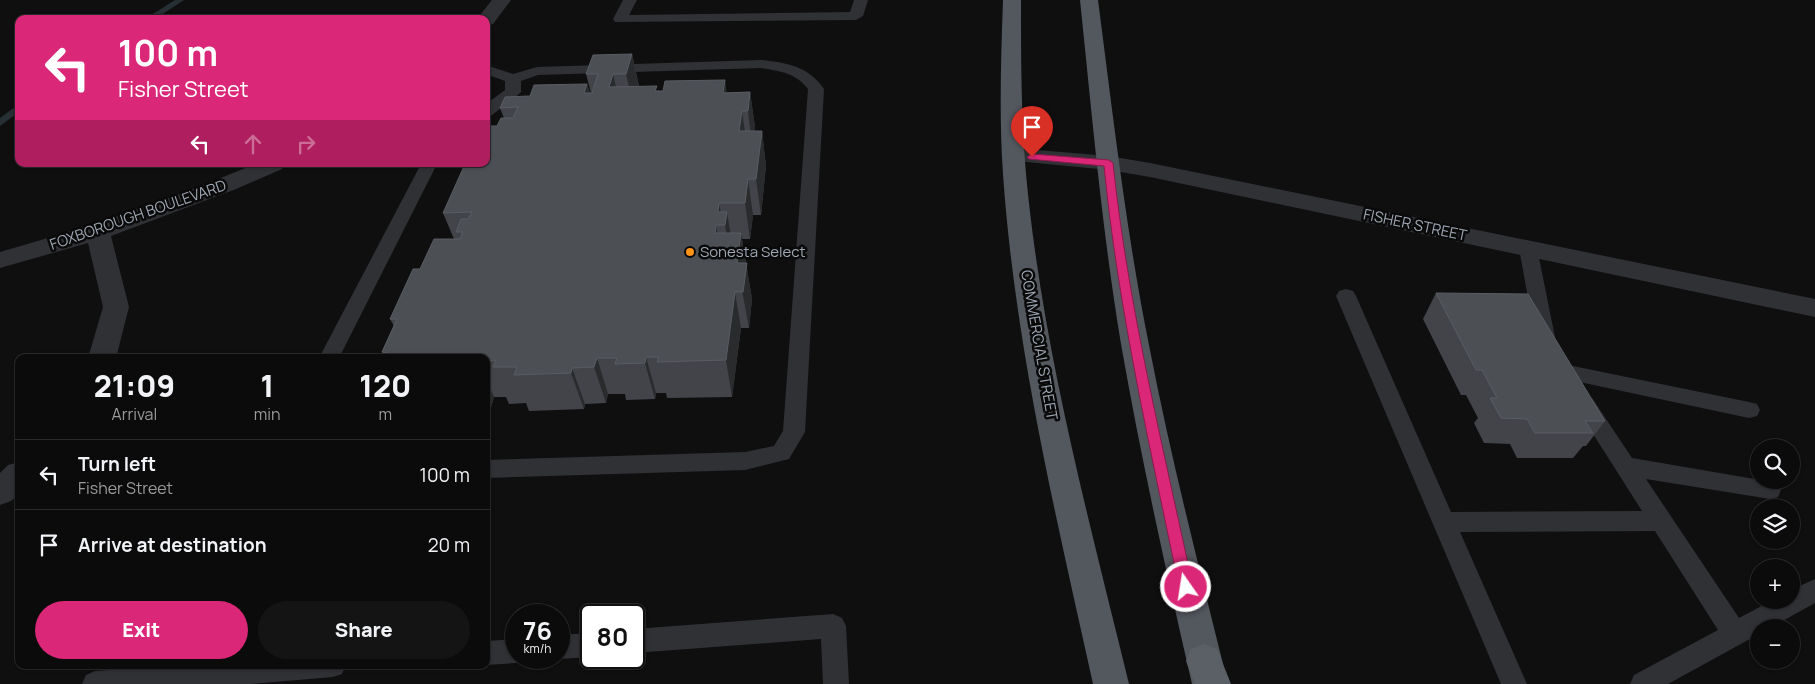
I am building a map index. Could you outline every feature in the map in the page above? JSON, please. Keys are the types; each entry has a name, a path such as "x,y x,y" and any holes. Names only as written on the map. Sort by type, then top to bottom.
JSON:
{"highway":[{"name":"COMMERCIAL STREET","path":"1012,0 1013,155 1020,232 1039,356 1069,501 1111,684"},
{"path":"1089,0 1117,231 1135,344 1170,516 1209,676"}],"street":[{"path":"490,15 502,0"},
{"name":"FISHER STREET","path":"1013,155 1109,163 1150,170 1815,308"},
{"name":"FOXBOROUGH BOULEVARD","path":"0,260 98,232 228,184 267,167"},
{"path":"98,232 116,307 103,354"}],"lane":[{"path":"630,0 620,19 856,16 861,0"},
{"path":"490,109 519,89 537,71 718,73 761,64 791,68 808,77 816,89 794,432 781,453 745,461 490,469"},
{"path":"490,71 519,89"},
{"path":"331,354 427,167"},
{"path":"1528,248 1546,347 1735,634"},
{"path":"1346,296 1514,684"},
{"path":"1563,372 1749,410"},
{"path":"1625,466 1770,490"},
{"path":"1444,522 1661,521"},
{"path":"1644,684 1815,590"},
{"path":"645,640 833,626 836,684"},
{"path":"490,653 505,652"},
{"path":"95,684 283,669"}],"building":[{"path":"632,54 626,74 613,74 609,87 657,86 655,91 663,91 665,81 725,80 723,93 750,92 748,111 742,111 739,131 762,131 756,179 748,179 745,203 719,203 718,212 727,212 725,225 716,225 715,233 741,233 737,263 747,263 743,292 735,292 726,360 657,362 659,357 646,357 645,363 615,364 617,358 597,358 594,367 572,368 571,373 514,375 517,367 493,367 496,360 490,361 490,354 388,354 382,352 397,319 390,319 413,269 420,269 434,239 460,239 463,232 456,232 461,219 468,219 472,212 443,213 464,167 490,167 490,126 497,126 501,118 513,118 518,107 500,108 505,97 530,96 534,85 587,84 584,93 592,93 598,74 586,74 593,55"},
{"path":"1436,293 1528,294 1605,421 1585,421 1593,433 1535,433 1527,419 1501,418 1490,398 1497,398 1482,370 1476,370"}],"waterway":[{"path":"156,15 180,0"},
{"path":"0,123 15,110"}],"place":[{"name":"Sonesta Select","path":"690,252"}],"route":[{"path":"1032,157 1109,163 1113,204 1135,344 1186,587"}]}
